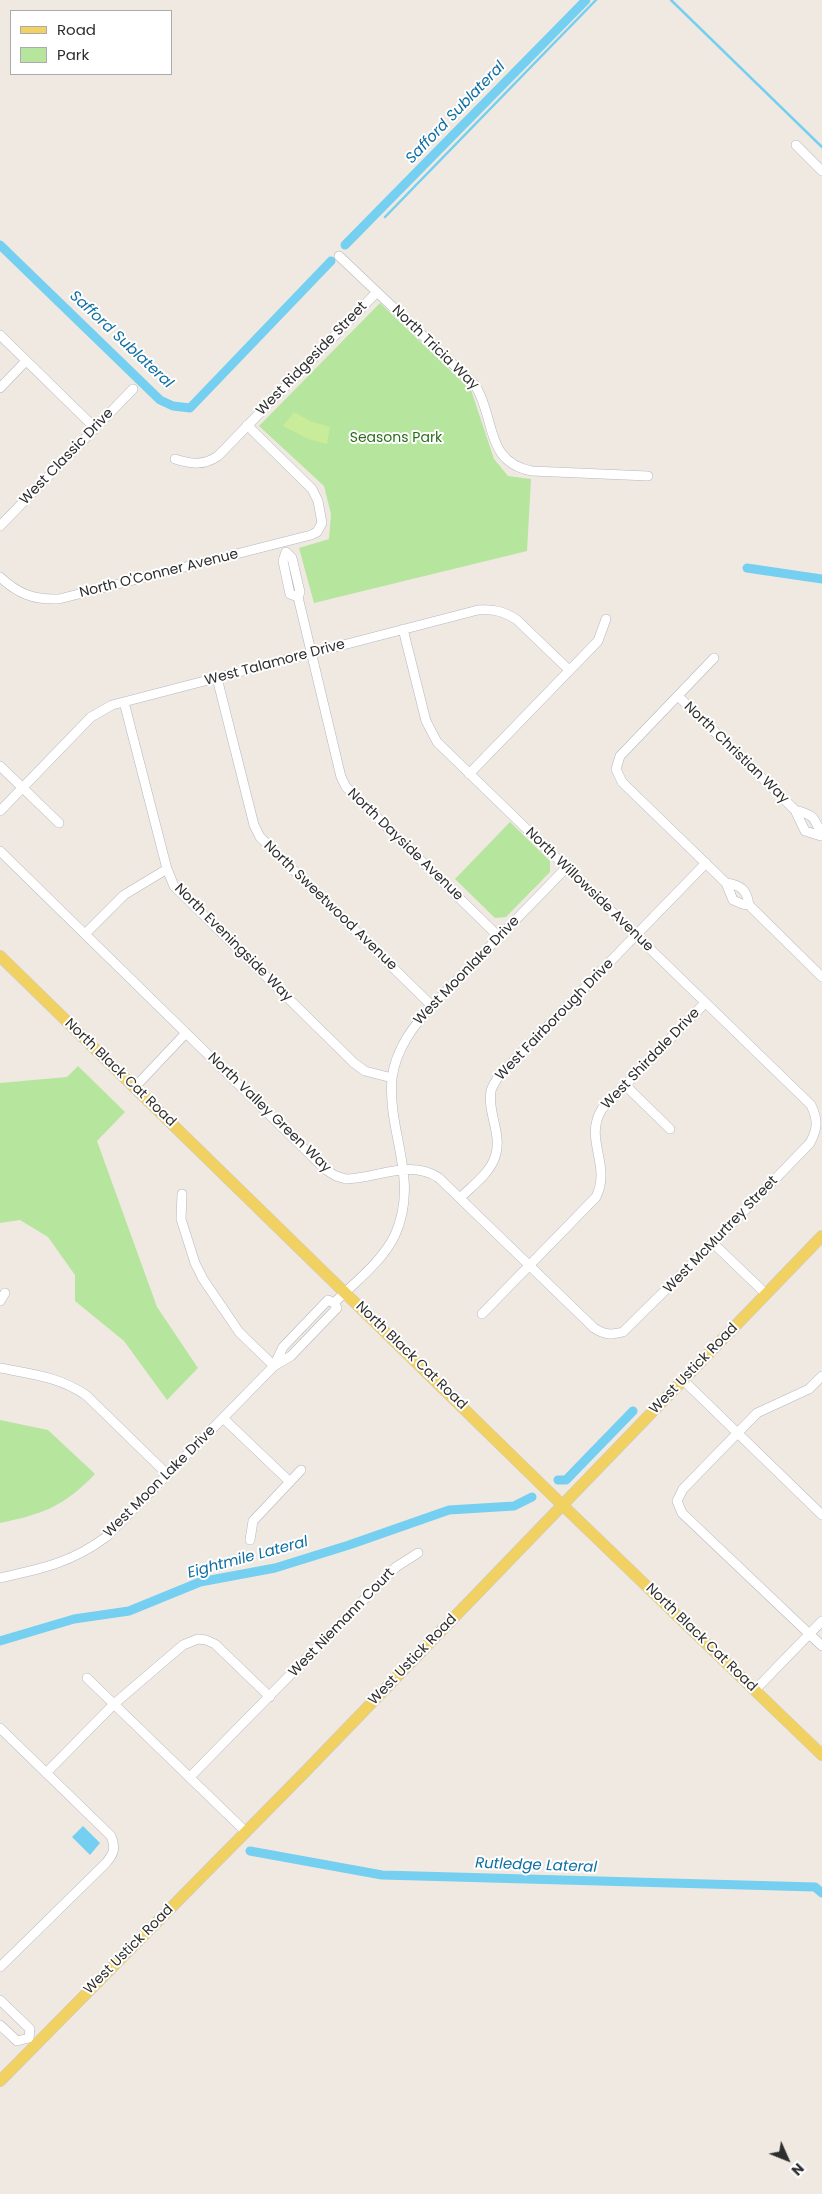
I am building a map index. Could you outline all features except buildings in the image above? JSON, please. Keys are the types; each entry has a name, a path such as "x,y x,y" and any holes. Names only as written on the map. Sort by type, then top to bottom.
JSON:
{"main road":[{"name":"North Black Cat Road","path":"0,956 822,1755"},
{"name":"West Ustick Road","path":"0,2081 32,2041 246,1832 822,1236"}],"street":[{"path":"796,145 822,171"},
{"name":"North Tricia Way","path":"339,256 475,385 485,404 497,449 510,464 520,469 532,471 648,476"},
{"name":"West Ridgeside Street","path":"175,459 202,464 211,460 377,292"},
{"path":"0,335 95,428"},
{"path":"0,388 26,361"},
{"name":"West Classic Drive","path":"0,526 133,389"},
{"name":"North O'Conner Avenue","path":"0,577 9,586 25,596 42,600 59,599 311,535 320,528 322,516 312,489 247,425"},
{"name":"North Dayside Avenue","path":"283,542 286,552 292,558 300,592 298,597 310,654 341,778 346,787 499,937"},
{"name":"West Talamore Drive","path":"0,811 91,717 101,710 124,702 478,610 499,611 517,620 569,670"},
{"path":"469,774 598,641 606,619"},
{"name":"North Willowside Avenue","path":"403,629 429,731 437,742 810,1104 818,1124"},
{"path":"714,658 620,756 616,769 622,782 726,883 732,900 749,905"},
{"name":"North Sweetwood Avenue","path":"217,678 254,825 260,837 432,1006"},
{"name":"North Christian Way","path":"678,696 795,810 805,831 822,836"},
{"name":"North Eveningside Way","path":"124,702 167,869 174,886 344,1054 365,1071 392,1078"},
{"path":"0,766 59,823"},
{"name":"North Christian Way","path":"795,810 810,815 815,819 822,836"},
{"name":"North Valley Green Way","path":"0,851 326,1170 346,1179 404,1170 417,1169 430,1172 460,1198 594,1328 604,1334 614,1335"},
{"name":"West Fairborough Drive","path":"460,1198 488,1170 496,1156 497,1141 491,1107 491,1090 498,1077 706,863"},
{"name":"West Moonlake Drive","path":"334,1303 380,1258 394,1235 404,1202 404,1170 393,1108 392,1078 397,1058 405,1040 416,1022 566,868"},
{"path":"85,934 124,895 167,869"},
{"path":"726,883 743,888 749,905 822,977"},
{"name":"West Shirdale Drive","path":"482,1314 596,1197 602,1186 602,1175 595,1138 596,1122 602,1109 705,1003"},
{"path":"135,1087 186,1033"},
{"path":"625,1085 670,1129"},
{"name":"West McMurtrey Street","path":"614,1335 623,1332 631,1326 810,1143 818,1124"},
{"path":"182,1194 181,1219 195,1263 203,1279 239,1332 274,1366"},
{"path":"713,1243 766,1294"},
{"name":"West Moon Lake Drive","path":"0,1578 61,1563 92,1548 116,1528 274,1366 291,1356 337,1308 334,1303"},
{"path":"0,1368 57,1380 75,1387 87,1396 168,1475"},
{"path":"822,1376 809,1389 757,1413 683,1489 677,1501 682,1512 822,1646"},
{"path":"683,1380 822,1515"},
{"path":"223,1418 290,1482"},
{"path":"250,1540 253,1521 301,1470"},
{"name":"West Niemann Court","path":"190,1778 396,1567 418,1554"},
{"path":"755,1690 822,1621"},
{"path":"46,1773 114,1704 183,1645 198,1639 215,1644 270,1697"},
{"path":"86,1678 246,1832"},
{"path":"0,1728 111,1836 115,1846 112,1856 52,1918 0,1967"},
{"path":"0,2000 30,2029 32,2041 17,2041 0,2025"}],"green space":[{"name":"Seasons Park","path":"380,303 471,390 494,459 508,476 531,479 527,551 314,603 299,548 329,539 331,514 324,486 259,426"},
{"path":"294,412 310,421 330,427 327,444 308,439 283,426"},
{"path":"510,822 550,861 550,872 506,917 495,918 455,879"},
{"path":"78,1066 125,1112 97,1141 157,1307 198,1368 167,1400 124,1341 75,1301 75,1275 48,1237 20,1220 0,1223 0,1083 67,1077"},
{"path":"0,1420 48,1430 95,1474 73,1494 52,1507 29,1516 0,1523"}],"water":[{"path":"83,1826 100,1843 90,1855 72,1837"}],"waterway":[{"name":"Safford Sublateral","path":"345,245 586,0"},
{"path":"385,217 596,0"},
{"path":"671,0 822,147"},
{"name":"Safford Sublateral","path":"0,245 160,400 173,406 190,408 331,261"},
{"path":"747,568 822,579"},
{"name":"Eightmile Lateral","path":"558,1480 566,1480 633,1411"},
{"name":"Eightmile Lateral","path":"0,1641 74,1619 129,1611 200,1582 275,1568 349,1545 449,1510 514,1506 532,1497"},
{"name":"Rutledge Lateral","path":"250,1851 382,1875 815,1887 822,1893"}]}
